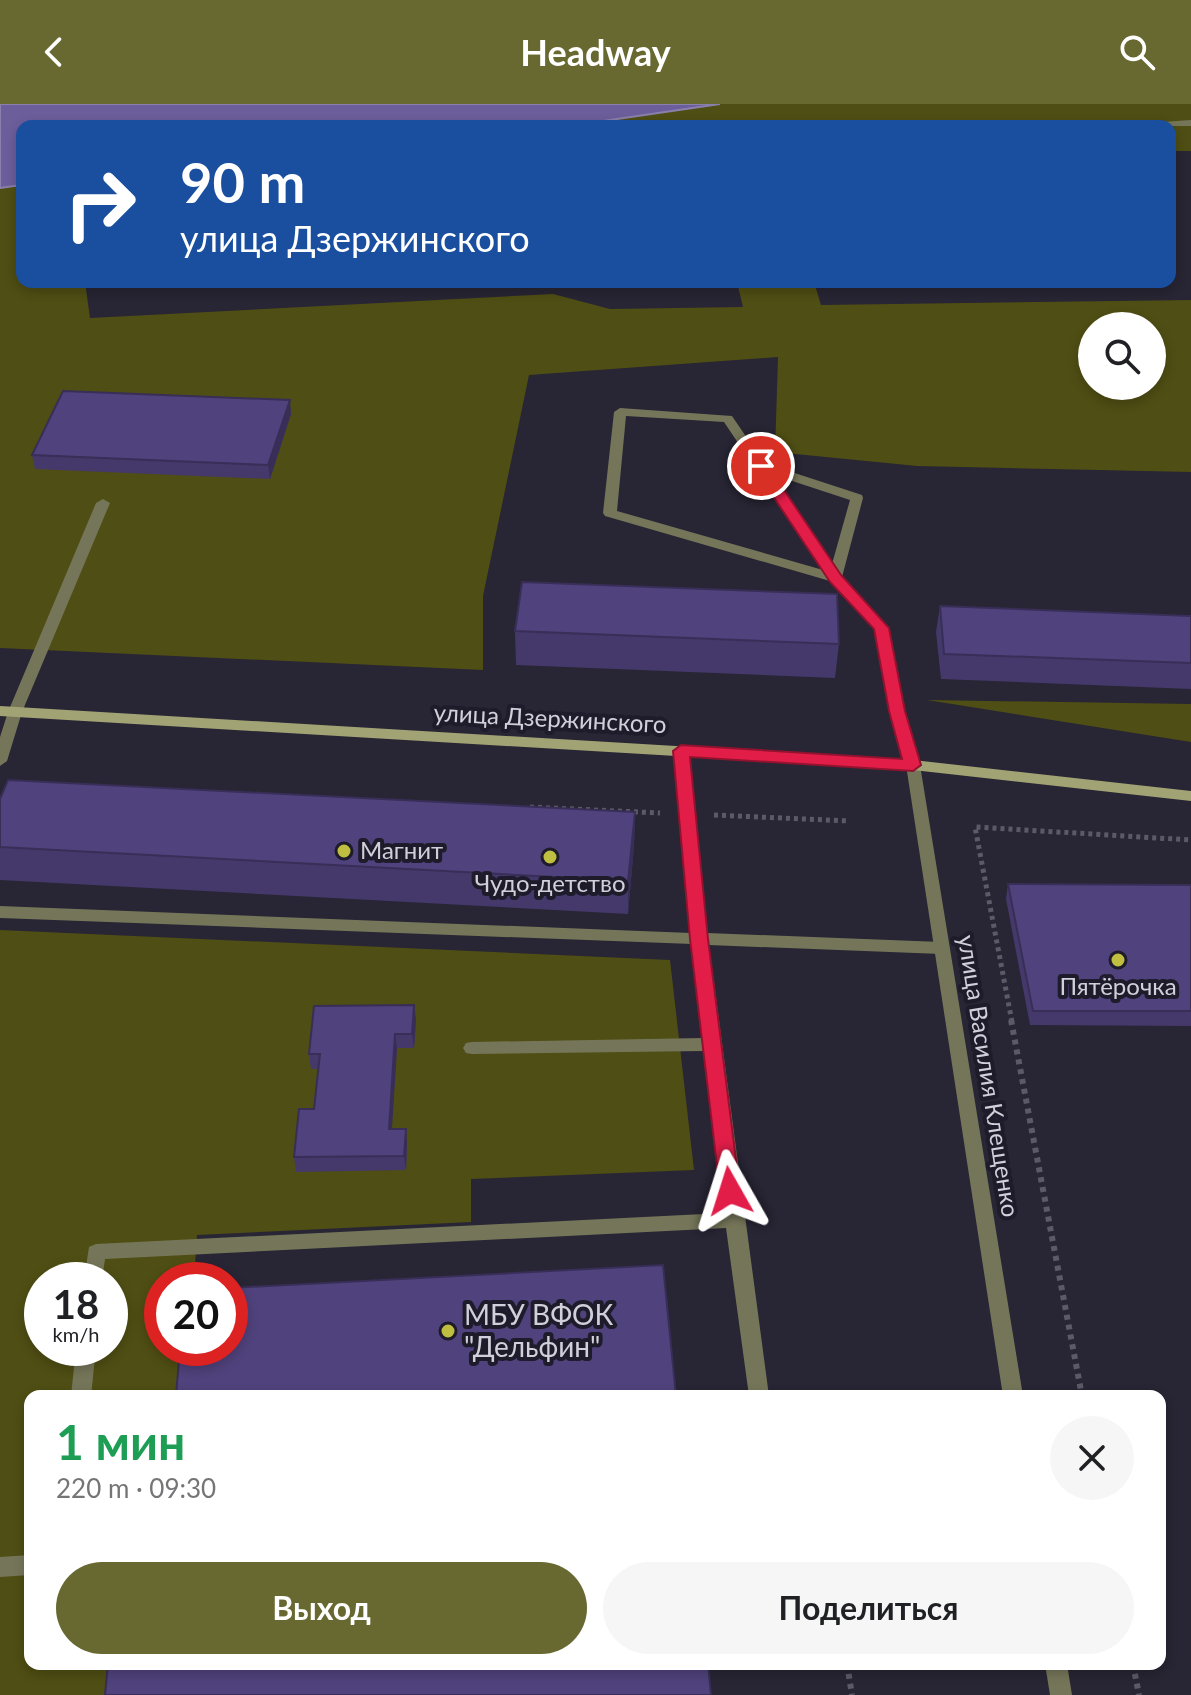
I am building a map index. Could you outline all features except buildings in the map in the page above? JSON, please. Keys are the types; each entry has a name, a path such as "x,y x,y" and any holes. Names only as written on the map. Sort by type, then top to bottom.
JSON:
{"main road":[{"name":"улица Дзержинского","path":"8,712 913,765 1191,796"}],"street":[{"name":"улица Василия Клещенко","path":"835,578 610,513 620,412 728,419 835,578 881,628 897,711 913,765 1012,1390"},
{"path":"761,466 857,498 835,578"},
{"path":"0,761 8,712 103,503"},
{"path":"681,751 699,939 733,1220 758,1390"},
{"path":"0,912 941,948"},
{"path":"472,1048 714,1044"},
{"path":"95,1262 96,1252 733,1220"},
{"path":"82,1390 84,1366"},
{"path":"0,1567 24,1565"},
{"path":"1057,1670 1061,1695"}],"path":[{"path":"528,807 849,821"},
{"path":"1081,1390 975,827 1191,840"},
{"path":"848,1670 852,1695"},
{"path":"1134,1670 1139,1695"}],"shaded area":[{"path":"0,104 720,104 610,120 16,120 16,186 0,188"},
{"path":"720,104 1191,104 1191,151 1176,151 1176,120 610,120"},
{"path":"16,186 16,288 86,288 90,318 553,294 610,309 743,307 738,288 816,288 821,305 1191,300 1191,472 917,466 775,452 778,357 529,375 483,596 483,670 0,648 0,188"},
{"path":"927,700 1191,704 1191,742"},
{"path":"0,930 670,960 694,1170 471,1179 471,1222 197,1235 195,1262 144,1262 144,1366 186,1366 184,1390 24,1390 24,1670 113,1670 111,1695 0,1695"}],"place":[{"name":"Магнит","path":"344,851"},
{"name":"Чудо-детство","path":"550,857"},
{"name":"Пятёрочка","path":"1118,960"},
{"name":"МБУ ВФОК \"Дельфин\"","path":"448,1331"}],"route":[{"path":"730,1191 699,939 681,751 913,765 897,711 881,628 835,578 761,466"}]}
